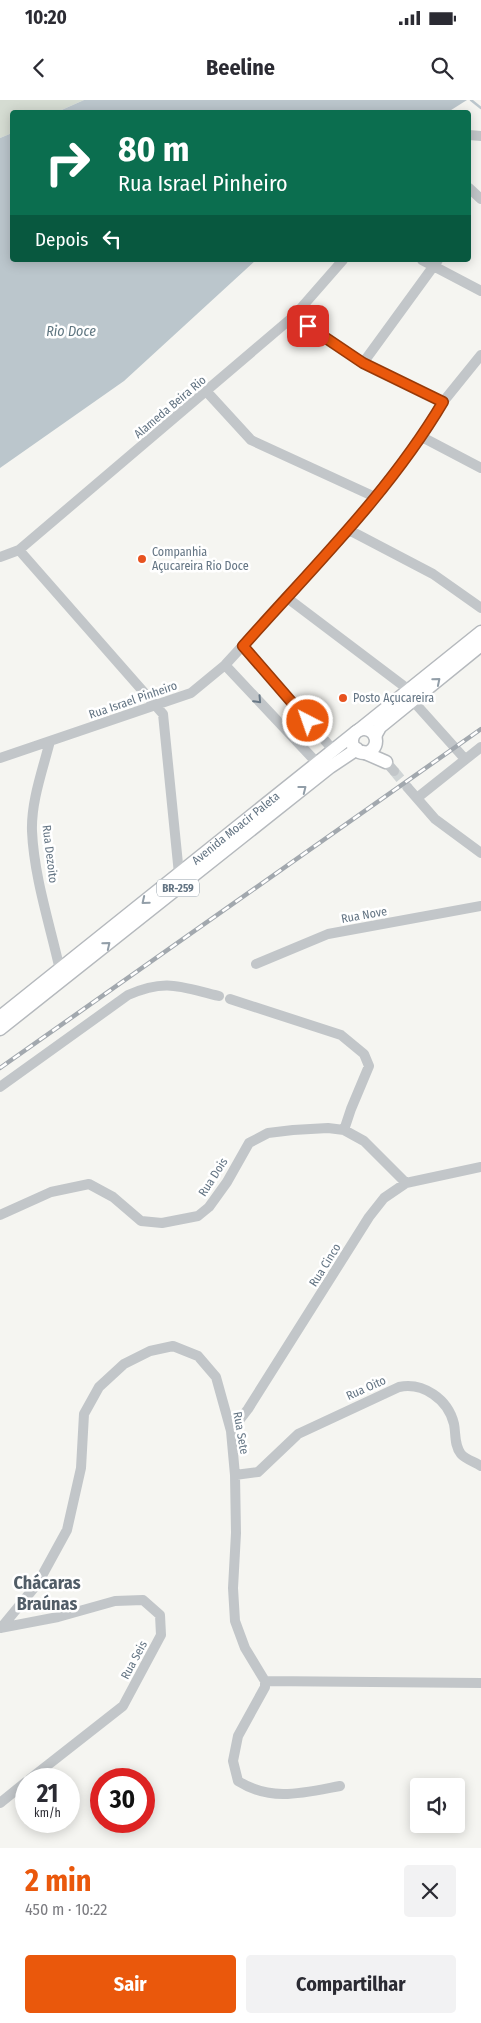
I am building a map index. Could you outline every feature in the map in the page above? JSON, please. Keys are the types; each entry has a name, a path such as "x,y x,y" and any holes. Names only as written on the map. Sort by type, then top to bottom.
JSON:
{"main road":[{"name":"Avenida Moacir Paleta","path":"376,738 380,727 481,632"},
{"name":"Avenida Moacir Paleta","path":"0,1017 357,731 411,696 481,644"},
{"path":"366,729 376,738 390,766 360,751 352,739 357,731 366,729"},
{"path":"360,751 374,747 376,738"},
{"name":"Avenida Moacir Paleta","path":"0,1029 330,767 360,751"}],"street":[{"path":"471,190 481,199"},
{"name":"Alameda Beira Rio","path":"0,558 19,550 207,392 294,316 342,262"},
{"path":"363,363 435,263 481,291"},
{"path":"294,316 363,363 443,402"},
{"name":"Rua Israel Pinheiro","path":"0,758 191,694 243,646 349,530 422,437 443,402 481,355"},
{"path":"207,392 251,440 375,497"},
{"path":"422,437 481,468"},
{"path":"349,530 433,574 481,608"},
{"path":"19,550 163,714 179,874"},
{"path":"286,597 411,696 465,759"},
{"path":"243,646 334,751"},
{"path":"225,664 318,764"},
{"name":"Rua Dezoito","path":"50,741 38,789 32,830 39,878 60,970"},
{"path":"417,798 481,747"},
{"path":"408,788 435,819 481,853"},
{"name":"Rua Nove","path":"256,964 328,934 481,906"},
{"path":"0,1087 128,995 147,986 161,984 219,996"},
{"path":"230,999 341,1035 364,1054 369,1066 344,1130"},
{"name":"Rua Dois","path":"0,1215 51,1192 89,1184 113,1196 142,1221 162,1223 181,1221 198,1216 210,1207 250,1142 268,1133 328,1128 344,1130 364,1142 406,1183"},
{"name":"Rua Cinco","path":"231,1431 264,1384 368,1217 384,1198 406,1183 481,1167"},
{"name":"Rua Sete","path":"1,1628 38,1583 67,1530 81,1468 84,1414 99,1387 124,1364 150,1350 173,1346 198,1356 216,1377 231,1431 235,1475 236,1533 233,1588 235,1621 245,1648 265,1681"},
{"name":"Rua Oito","path":"235,1475 258,1472 298,1434 326,1419 398,1387 410,1385 424,1388 438,1398 449,1413 454,1424 456,1442 462,1456 481,1466"},
{"name":"Rua Seis","path":"1,1628 58,1617 115,1601 143,1600 160,1615 161,1635 123,1706 44,1768"},
{"path":"340,1786 300,1794 264,1794 252,1790 238,1781 233,1762 238,1736 265,1688 265,1681 481,1682"},
{"path":"0,1803 15,1791"}],"shaded area":[{"path":"0,100 84,100 62,110 10,110 10,134 0,138"}],"water":[{"path":"84,100 467,100 451,110 62,110"},
{"name":"Rio Doce","path":"10,134 10,262 254,262 124,381 0,468 0,138"}],"waterway":[{"path":"471,100 481,108"}],"tunnel":[{"path":"394,771 408,788"}],"railway":[{"path":"0,1068 481,729"}],"place":[{"name":"Companhia Açucareira Rio Doce","path":"142,559"},
{"name":"Posto Açucareira","path":"343,698"}],"district":[{"name":"Chácaras Braúnas","path":"47,1594"}],"route":[{"path":"308,326 363,363 443,402 422,437 349,530 243,646 308,721"}]}
